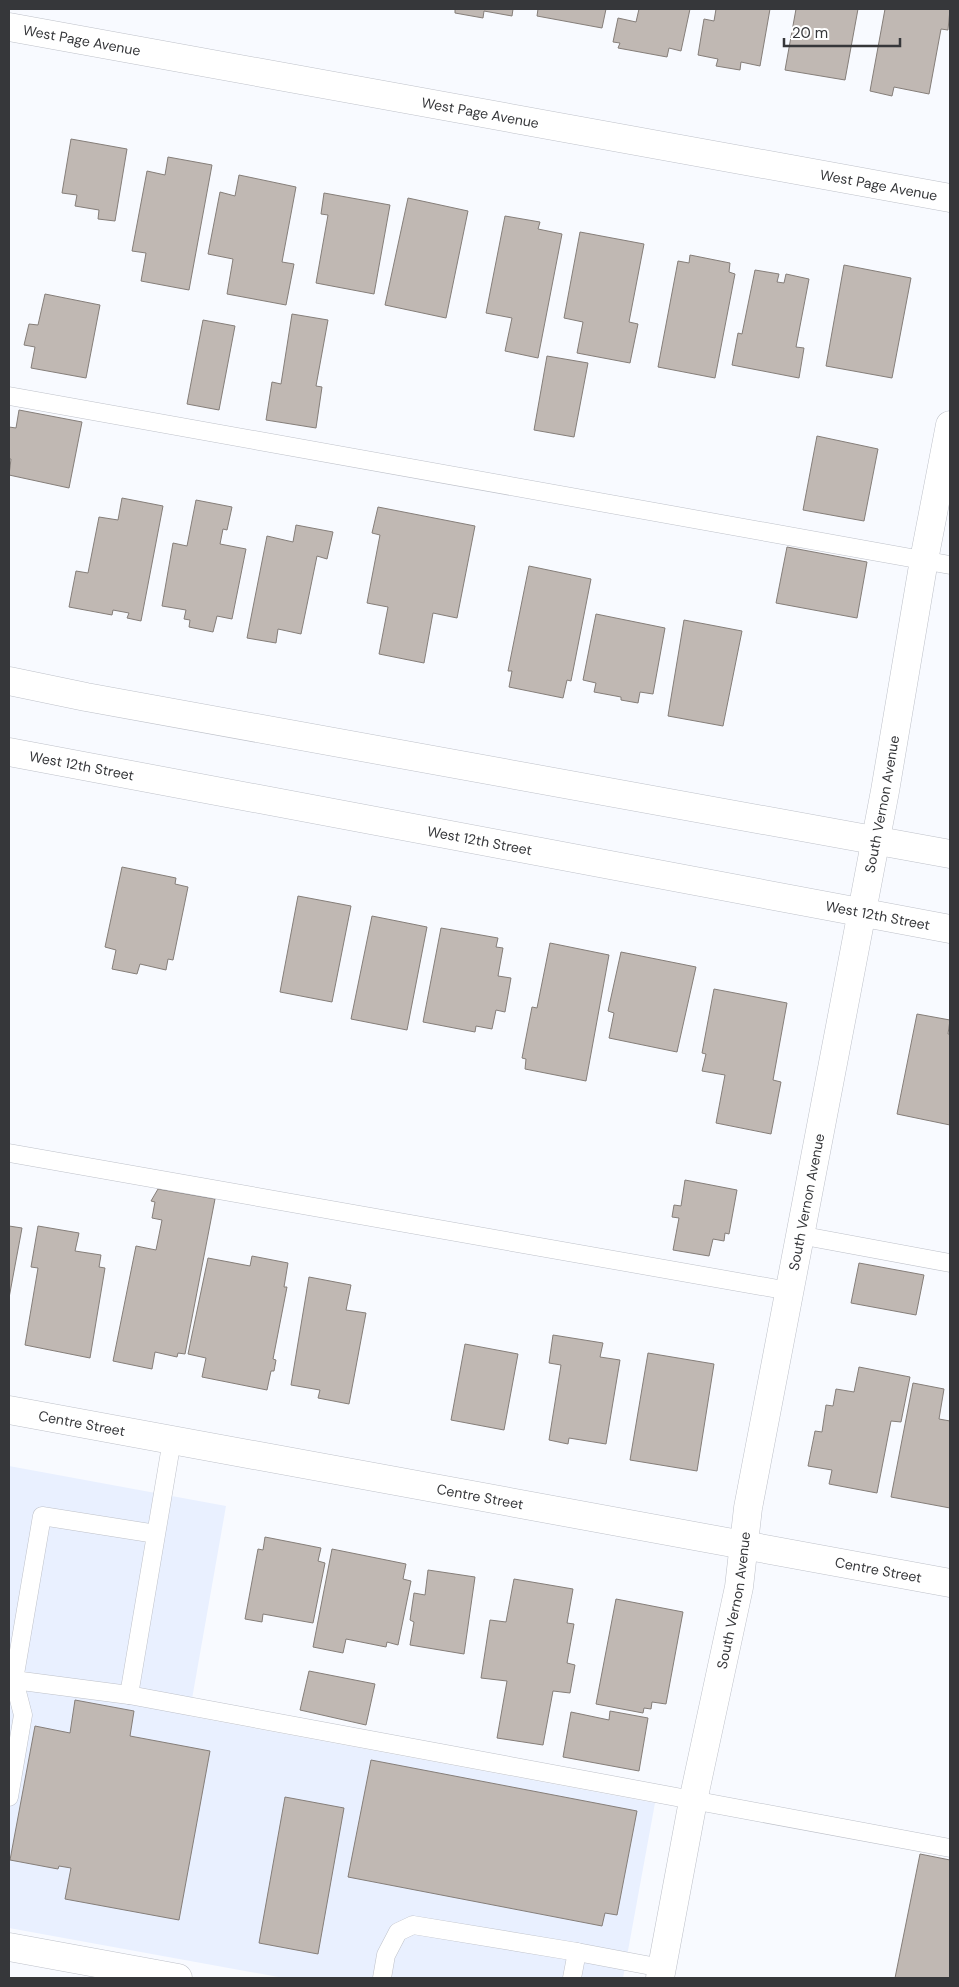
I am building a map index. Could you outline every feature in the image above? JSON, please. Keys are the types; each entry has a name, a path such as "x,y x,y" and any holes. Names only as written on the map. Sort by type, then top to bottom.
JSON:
{"street":[{"name":"West Page Avenue","path":"12,28 950,198"},
{"name":"South Vernon Avenue","path":"661,1973 693,1801 738,1587 748,1508 876,841 924,560 950,425"},
{"path":"9,681 86,697 950,854"},
{"name":"West 12th Street","path":"9,752 950,929"},
{"name":"Centre Street","path":"9,1410 950,1583"},
{"path":"9,1947 178,1978"}],"lane":[{"path":"9,396 950,565"},
{"path":"9,1153 789,1291"},
{"path":"800,1235 950,1263"},
{"path":"129,1695 172,1440"},
{"path":"9,1797 23,1715 11,1679 42,1516 156,1534"},
{"path":"11,1679 129,1695 950,1848"},
{"path":"382,1978 386,1955 398,1932 414,1925 577,1952 661,1973"},
{"path":"572,1978 577,1952"}],"shaded area":[{"path":"9,1466 226,1506 189,1716 655,1803 623,1978 284,1978 9,1928"}],"building":[{"path":"455,9 513,9 512,16 484,11 483,18 455,13"},
{"path":"538,9 606,9 602,28 537,16"},
{"path":"639,9 690,9 681,51 669,48 667,57 618,48 620,43 613,42 618,18 636,22"},
{"path":"716,9 770,9 760,66 741,62 740,70 716,66 718,59 698,55 704,19 714,21"},
{"path":"796,9 858,9 845,80 785,70"},
{"path":"885,9 950,9 948,30 941,29 929,94 894,87 892,96 870,91"},
{"path":"71,139 127,149 115,221 98,219 99,210 75,206 77,195 62,193"},
{"path":"168,157 212,165 189,290 141,281 146,253 132,251 147,171 165,175"},
{"path":"239,175 296,187 282,262 294,264 286,305 227,294 233,259 208,254 220,192 235,196"},
{"path":"324,193 390,205 374,294 316,283 328,215 321,214"},
{"path":"408,198 468,211 446,318 385,305"},
{"path":"505,216 540,222 538,229 562,234 538,358 505,351 512,318 486,313"},
{"path":"580,232 644,244 629,322 638,324 630,363 577,353 583,322 564,318"},
{"path":"690,255 730,263 729,272 735,274 715,378 658,367 678,261 689,263"},
{"path":"844,265 911,278 892,378 826,366"},
{"path":"755,270 779,274 777,282 784,283 786,274 809,279 796,347 804,348 799,378 732,365 738,333 742,334"},
{"path":"45,294 100,305 86,378 31,368 35,347 24,345 29,324 38,325"},
{"path":"292,314 328,320 316,386 322,387 316,428 266,420 272,382 281,384"},
{"path":"203,320 235,326 219,410 187,404"},
{"path":"547,356 588,363 574,437 534,430"},
{"path":"19,410 82,422 69,488 9,475 11,459 9,459 9,427 16,428"},
{"path":"817,436 878,449 864,521 803,510"},
{"path":"122,498 163,506 141,621 127,618 129,613 113,610 112,615 69,607 76,571 88,573 99,517 118,520"},
{"path":"196,500 232,507 227,530 223,529 220,544 246,549 232,619 217,616 213,632 189,627 190,620 184,619 186,610 162,606 173,543 187,546"},
{"path":"378,507 475,526 457,618 433,613 424,663 379,654 388,607 367,603 380,535 372,533"},
{"path":"296,525 333,532 327,559 317,556 301,634 278,629 276,643 247,638 267,536 293,542"},
{"path":"787,547 867,562 857,618 776,603"},
{"path":"529,566 591,579 571,681 567,680 563,698 509,687 512,671 508,671"},
{"path":"596,614 665,628 653,694 640,692 638,703 621,700 621,697 594,692 596,683 583,680"},
{"path":"684,620 742,631 723,726 668,716"},
{"path":"122,867 176,878 175,884 188,887 173,960 168,959 166,970 140,964 137,974 112,969 116,950 105,947"},
{"path":"298,896 351,906 332,1002 280,992"},
{"path":"372,916 427,927 407,1030 351,1019"},
{"path":"441,928 498,938 496,947 503,948 498,976 511,978 505,1012 496,1010 492,1029 476,1026 475,1032 423,1022"},
{"path":"550,943 609,955 586,1081 525,1069 526,1059 522,1058 532,1007 537,1008"},
{"path":"621,952 696,967 677,1052 609,1038 614,1013 608,1011"},
{"path":"714,989 787,1003 773,1080 781,1082 771,1134 716,1123 725,1075 702,1071 706,1054 702,1053"},
{"path":"917,1014 950,1020 948,1034 950,1034 950,1125 897,1114"},
{"path":"685,1180 737,1190 729,1234 725,1233 724,1241 713,1239 709,1256 673,1250 679,1218 672,1217 674,1205 681,1206"},
{"path":"158,1189 215,1199 185,1354 178,1353 177,1357 155,1352 152,1369 113,1361 136,1246 156,1250 162,1220 152,1218 155,1202 151,1201"},
{"path":"9,1226 22,1228 9,1298"},
{"path":"38,1226 79,1233 75,1251 101,1255 99,1267 105,1268 90,1358 25,1345 38,1268 31,1267"},
{"path":"252,1256 288,1263 284,1287 287,1287 273,1359 276,1360 274,1371 271,1371 267,1390 202,1377 206,1358 188,1354 208,1258 250,1266"},
{"path":"859,1263 924,1275 916,1315 851,1303"},
{"path":"309,1277 351,1285 346,1310 366,1313 349,1404 318,1398 320,1390 291,1385"},
{"path":"553,1335 603,1343 600,1357 620,1360 606,1444 569,1438 568,1444 549,1440 561,1365 549,1363"},
{"path":"465,1344 518,1354 504,1430 451,1420"},
{"path":"648,1353 714,1364 697,1471 630,1460"},
{"path":"859,1367 910,1377 901,1422 891,1421 877,1493 829,1484 832,1470 808,1466 815,1431 822,1432 826,1405 833,1406 836,1389 854,1392"},
{"path":"913,1383 944,1389 939,1419 950,1421 950,1508 891,1497"},
{"path":"265,1537 321,1548 318,1561 325,1563 313,1623 263,1614 262,1622 245,1619 258,1549 263,1550"},
{"path":"332,1549 406,1564 403,1579 411,1581 398,1645 387,1642 386,1647 346,1639 343,1653 313,1647"},
{"path":"428,1570 475,1577 464,1654 410,1645 414,1622 410,1620 414,1593 425,1595"},
{"path":"514,1579 573,1589 567,1623 574,1624 567,1663 575,1665 570,1693 553,1691 543,1745 497,1738 507,1681 481,1678 490,1620 506,1622"},
{"path":"616,1599 683,1612 666,1704 652,1702 651,1709 644,1708 643,1713 596,1704"},
{"path":"309,1671 375,1684 366,1725 300,1710"},
{"path":"75,1700 134,1711 130,1736 210,1751 179,1920 65,1899 71,1868 59,1866 58,1869 10,1860 35,1726 70,1733"},
{"path":"610,1711 648,1718 639,1771 563,1757 571,1712 609,1720"},
{"path":"371,1760 637,1811 617,1915 605,1913 602,1926 348,1877"},
{"path":"285,1797 344,1808 318,1954 259,1943"},
{"path":"920,1854 950,1860 950,1978 895,1978"}]}
